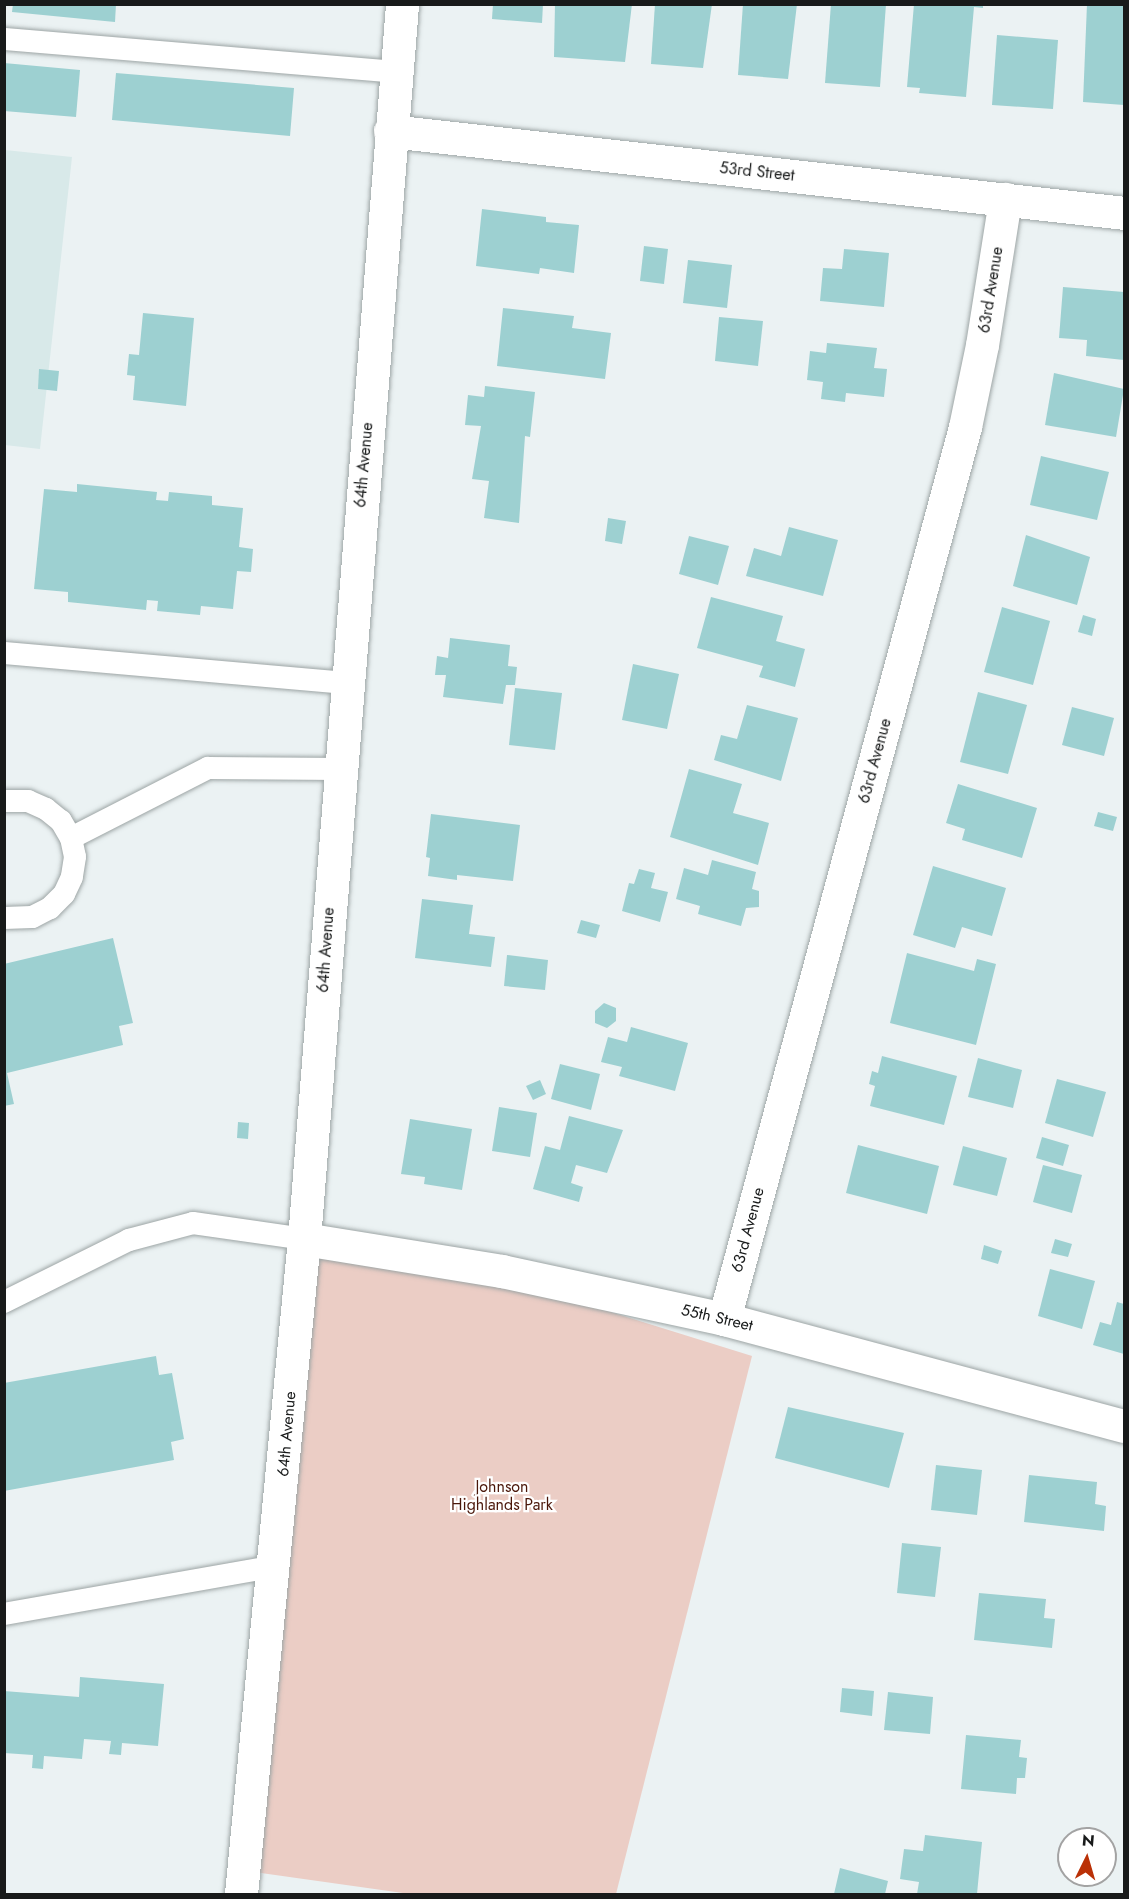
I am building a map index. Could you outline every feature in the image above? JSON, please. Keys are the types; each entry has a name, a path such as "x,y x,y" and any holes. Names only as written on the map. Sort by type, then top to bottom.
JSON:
{"street":[{"name":"64th Avenue","path":"241,1894 275,1566 304,1239 394,72 402,4"},
{"name":"53rd Street","path":"390,131 1125,213"},
{"name":"63rd Avenue","path":"724,1319 965,427 982,345 1005,199"},
{"name":"55th Street","path":"304,1239 502,1271 724,1319 1125,1426"}],"lane":[{"path":"4,39 394,72"},
{"path":"4,653 347,683"},
{"path":"71,838 208,768 340,770"},
{"path":"4,918 32,917 50,908 64,894 74,867 71,838 61,821 46,809 28,801 6,800"},
{"path":"4,1302 129,1240 193,1223 304,1239"},
{"path":"4,1614 275,1566"}],"shaded area":[{"path":"5,150 72,157 40,449 5,445"}],"green space":[{"name":"Johnson Highlands Park","path":"317,1256 508,1280 752,1356 616,1894 410,1894 254,1872"}],"building":[{"path":"13,4 116,4 115,22 12,12"},
{"path":"493,4 543,4 542,23 492,19"},
{"path":"555,4 632,4 625,62 554,57"},
{"path":"655,4 712,4 703,68 651,64"},
{"path":"743,4 797,4 788,79 738,75"},
{"path":"831,4 886,4 880,87 825,83"},
{"path":"914,4 983,4 983,8 974,7 966,97 919,93 920,88 907,87"},
{"path":"1087,4 1124,4 1124,105 1083,102"},
{"path":"997,35 1058,40 1053,109 992,105"},
{"path":"4,63 80,70 76,117 4,111"},
{"path":"116,73 294,88 290,136 112,120"},
{"path":"482,209 546,217 546,222 579,225 574,273 540,268 539,274 476,266"},
{"path":"644,246 668,249 664,284 640,281"},
{"path":"844,249 889,253 884,307 820,301 823,268 842,269"},
{"path":"688,260 732,265 727,308 683,303"},
{"path":"1063,287 1124,292 1124,360 1086,356 1087,340 1059,338"},
{"path":"503,308 574,316 572,328 611,333 605,379 497,366"},
{"path":"143,313 194,318 186,406 133,400 135,376 127,375 129,354 139,355"},
{"path":"719,317 763,321 758,366 715,361"},
{"path":"827,343 877,348 874,368 887,369 884,397 846,393 845,402 821,399 823,382 807,380 810,351 826,353"},
{"path":"39,369 59,371 57,391 38,389"},
{"path":"1054,373 1124,389 1116,437 1045,425"},
{"path":"485,386 535,392 530,437 525,436 519,523 484,518 489,481 472,479 481,426 465,425 468,395 484,397"},
{"path":"1041,456 1109,472 1097,520 1030,505"},
{"path":"77,484 157,492 156,500 168,501 169,492 212,496 212,505 243,508 239,547 253,549 251,572 237,571 233,609 201,606 200,615 157,611 158,601 147,600 146,610 68,602 68,592 34,589 44,489 77,492"},
{"path":"608,518 626,521 622,544 605,541"},
{"path":"789,527 838,540 823,596 746,576 754,548 781,556"},
{"path":"1026,535 1090,557 1077,605 1013,586"},
{"path":"689,536 729,546 718,585 679,574"},
{"path":"711,597 783,616 776,641 805,649 795,687 759,677 763,666 697,648"},
{"path":"1002,607 1050,621 1033,685 984,672"},
{"path":"1083,615 1096,619 1092,636 1078,632"},
{"path":"450,638 510,645 508,666 517,667 515,685 506,685 503,704 443,697 446,675 435,675 437,656 448,658"},
{"path":"633,664 679,674 667,729 622,720"},
{"path":"515,688 562,693 555,750 509,745"},
{"path":"978,692 1027,705 1008,774 960,762"},
{"path":"747,705 798,718 781,781 714,760 721,735 737,739"},
{"path":"1072,707 1114,718 1104,756 1062,745"},
{"path":"689,769 742,784 733,813 769,823 758,865 670,837"},
{"path":"958,784 1037,808 1022,858 962,840 965,829 946,823"},
{"path":"1098,812 1117,817 1113,831 1094,826"},
{"path":"431,814 520,825 513,881 457,875 457,880 428,876 430,858 426,857"},
{"path":"712,860 756,872 752,889 759,891 759,907 746,908 741,926 698,914 700,906 676,899 684,868 708,875"},
{"path":"933,866 1006,888 992,936 962,927 955,948 913,935"},
{"path":"639,869 655,873 651,888 668,892 660,922 622,911 629,883 634,884"},
{"path":"422,899 473,905 469,934 495,937 491,967 415,958"},
{"path":"581,920 600,925 596,938 577,933"},
{"path":"113,938 133,1023 119,1026 123,1045 7,1073 14,1104 4,1106 4,964"},
{"path":"907,953 974,971 977,959 996,964 976,1045 890,1023"},
{"path":"507,955 548,960 545,990 504,986"},
{"path":"604,1003 616,1008 616,1021 607,1028 595,1023 595,1011"},
{"path":"631,1027 688,1043 675,1091 619,1076 622,1067 601,1062 608,1037 627,1042"},
{"path":"882,1056 957,1076 944,1125 870,1106 875,1086 869,1084 872,1071 878,1073"},
{"path":"978,1058 1022,1070 1013,1108 968,1097"},
{"path":"560,1064 600,1074 591,1110 551,1099"},
{"path":"1057,1079 1106,1092 1093,1137 1045,1123"},
{"path":"540,1080 546,1094 533,1100 526,1086"},
{"path":"499,1107 537,1113 530,1157 492,1151"},
{"path":"569,1116 623,1130 607,1173 576,1165 571,1183 583,1187 579,1202 533,1189 545,1146 560,1150"},
{"path":"410,1119 472,1129 462,1190 424,1184 425,1177 401,1174"},
{"path":"238,1122 249,1123 248,1139 237,1138"},
{"path":"1042,1137 1069,1145 1063,1166 1036,1158"},
{"path":"858,1145 939,1166 927,1214 846,1193"},
{"path":"963,1146 1007,1158 997,1196 953,1185"},
{"path":"1043,1165 1082,1175 1072,1213 1033,1202"},
{"path":"1055,1239 1072,1244 1068,1257 1051,1253"},
{"path":"984,1245 1002,1251 998,1264 981,1259"},
{"path":"1050,1269 1095,1281 1082,1329 1038,1316"},
{"path":"1117,1302 1124,1304 1124,1354 1093,1345 1100,1322 1111,1325"},
{"path":"156,1356 159,1375 172,1373 184,1439 171,1442 174,1460 4,1491 4,1383"},
{"path":"788,1407 904,1433 889,1488 775,1458"},
{"path":"936,1465 982,1470 977,1515 931,1510"},
{"path":"1029,1475 1097,1482 1095,1504 1106,1506 1104,1531 1024,1522"},
{"path":"902,1543 941,1547 935,1597 897,1593"},
{"path":"979,1593 1046,1599 1044,1618 1055,1619 1052,1648 974,1640"},
{"path":"80,1677 164,1684 158,1746 122,1743 121,1755 109,1754 111,1741 84,1739 82,1759 44,1756 43,1769 32,1768 33,1755 4,1753 4,1691 79,1697"},
{"path":"842,1688 874,1691 872,1716 840,1712"},
{"path":"888,1692 933,1697 930,1734 884,1730"},
{"path":"966,1735 1021,1740 1019,1757 1027,1758 1025,1778 1017,1778 1016,1794 961,1789"},
{"path":"925,1835 982,1842 977,1894 917,1894 919,1882 900,1879 904,1849 923,1851"},
{"path":"840,1868 888,1881 885,1894 834,1894"}]}
